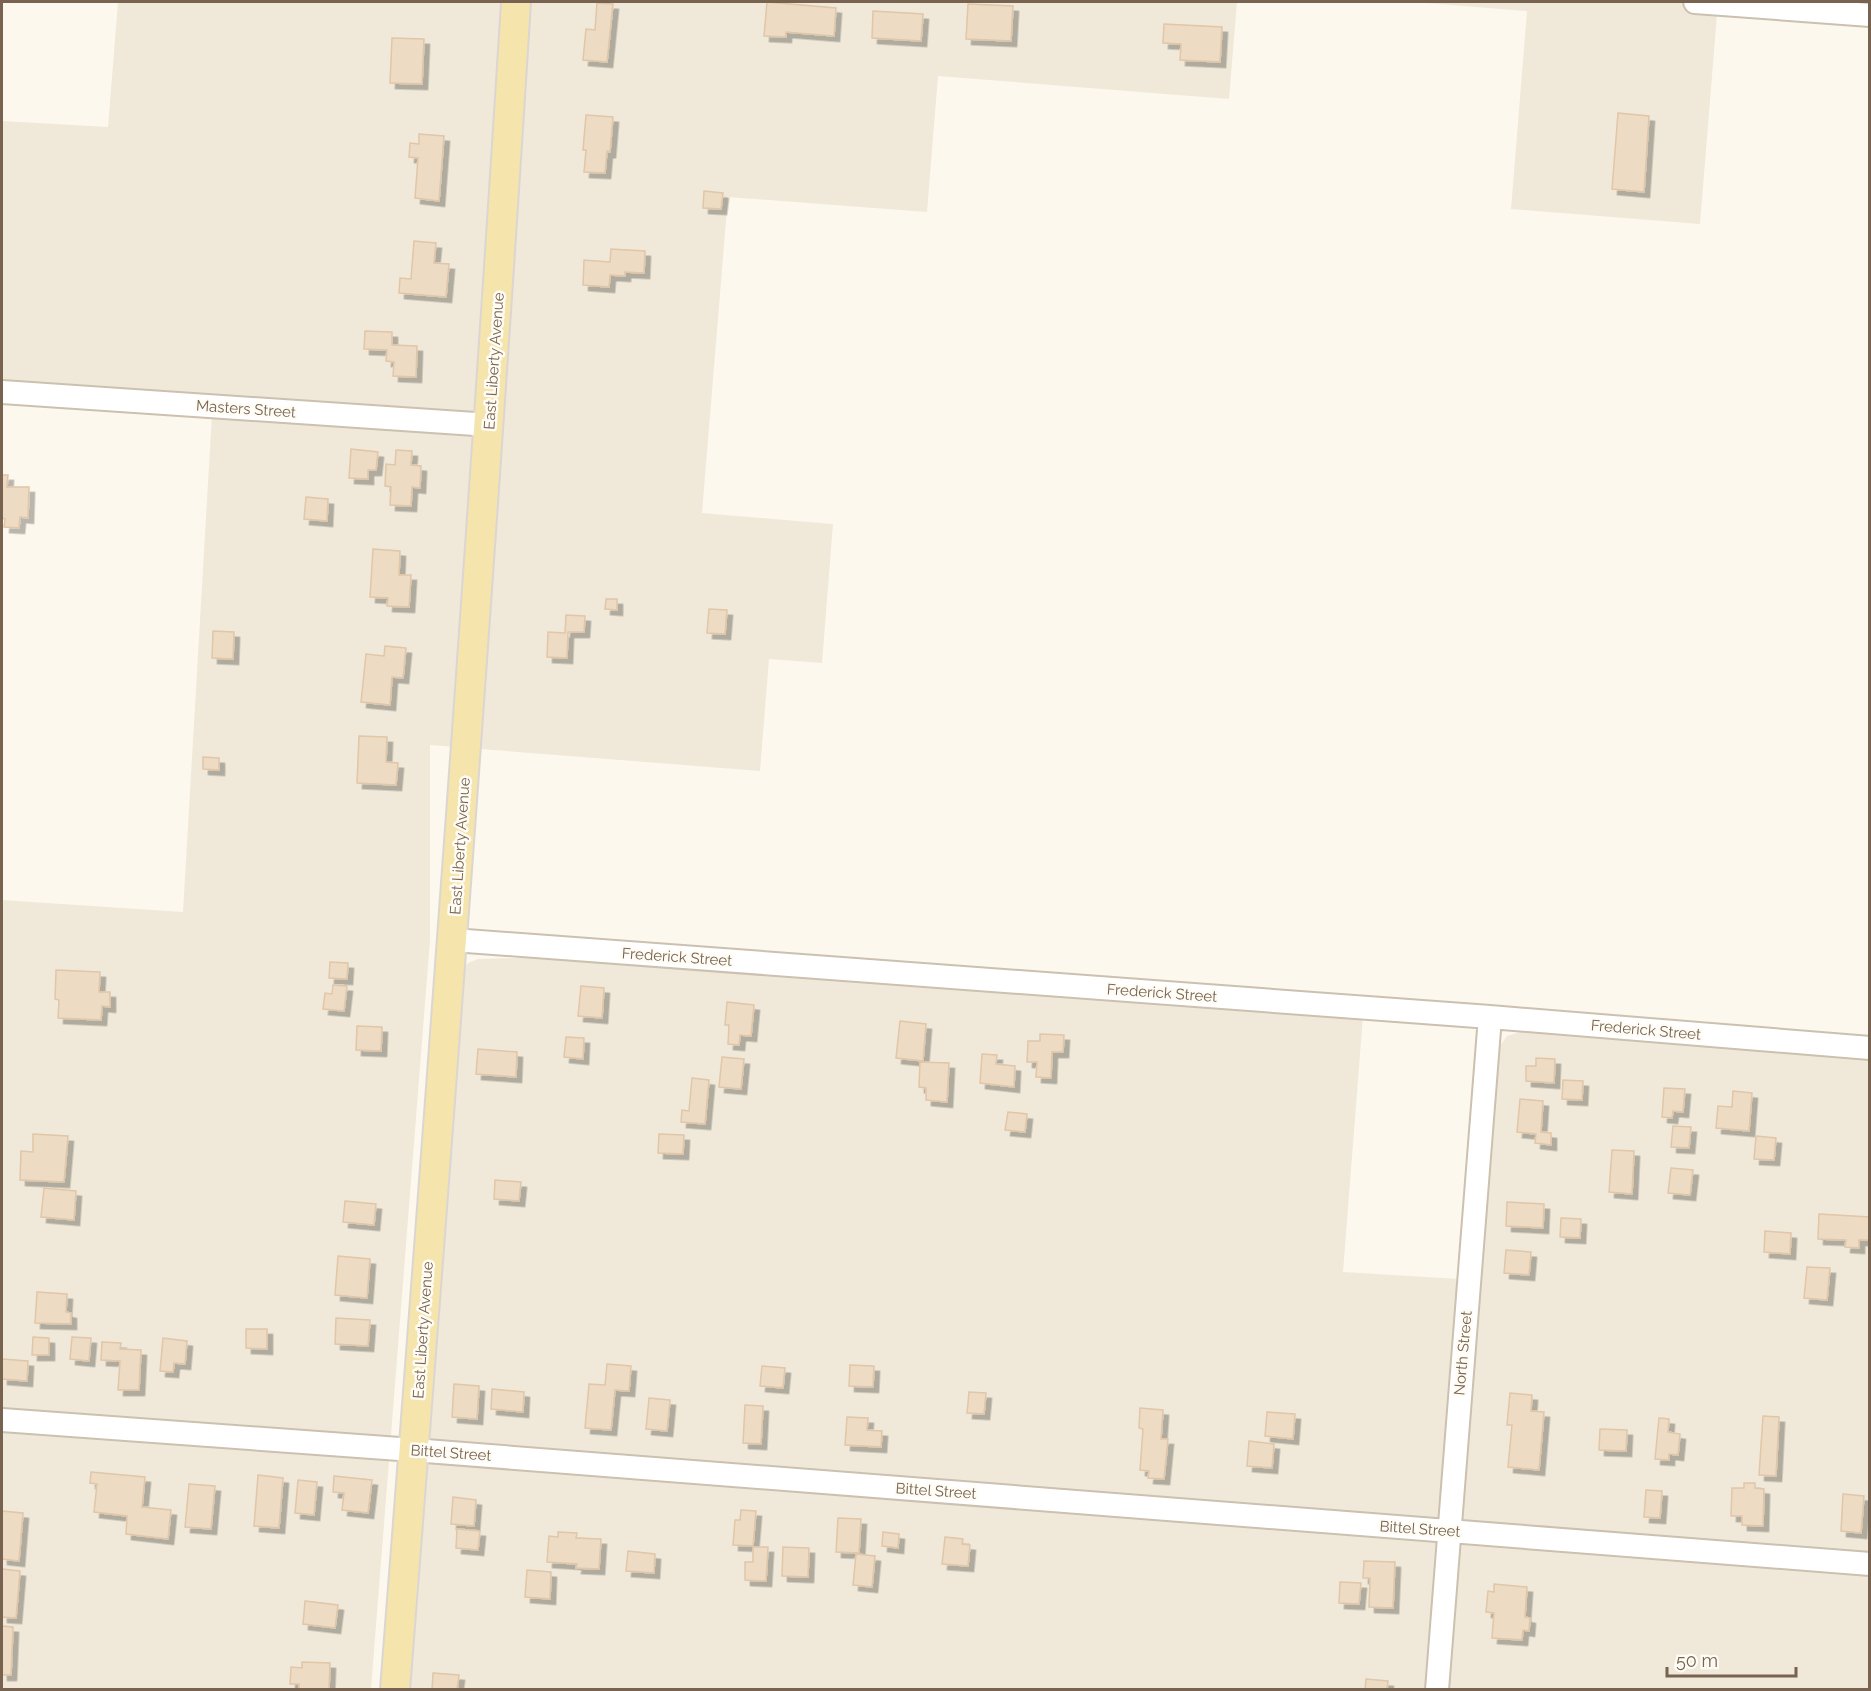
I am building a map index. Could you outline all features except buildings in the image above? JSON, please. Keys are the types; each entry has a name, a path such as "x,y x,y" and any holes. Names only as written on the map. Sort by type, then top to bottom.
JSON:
{"main road":[{"name":"East Liberty Avenue","path":"395,1689 490,425 516,2"}],"street":[{"path":"1695,2 1869,15"},
{"name":"Masters Street","path":"2,392 490,425"},
{"name":"Frederick Street","path":"453,940 1490,1017 1869,1048"},
{"name":"North Street","path":"1437,1689 1490,1017"},
{"name":"Bittel Street","path":"2,1420 1869,1564"}],"shaded area":[{"path":"118,2 1237,2 1229,99 938,76 927,212 728,197 702,513 833,524 822,663 769,659 760,771 430,745 430,940 371,1689 2,1689 2,900 183,912 213,397 2,381 2,121 108,127"},
{"path":"1413,2 1718,2 1700,224 1511,209 1527,11"},
{"path":"570,957 1363,1016 1343,1272 1476,1280 1495,1053 1507,1036 1520,1032 1541,1032 1869,1060 1869,1689 403,1690 461,971 468,963 478,959"}]}
